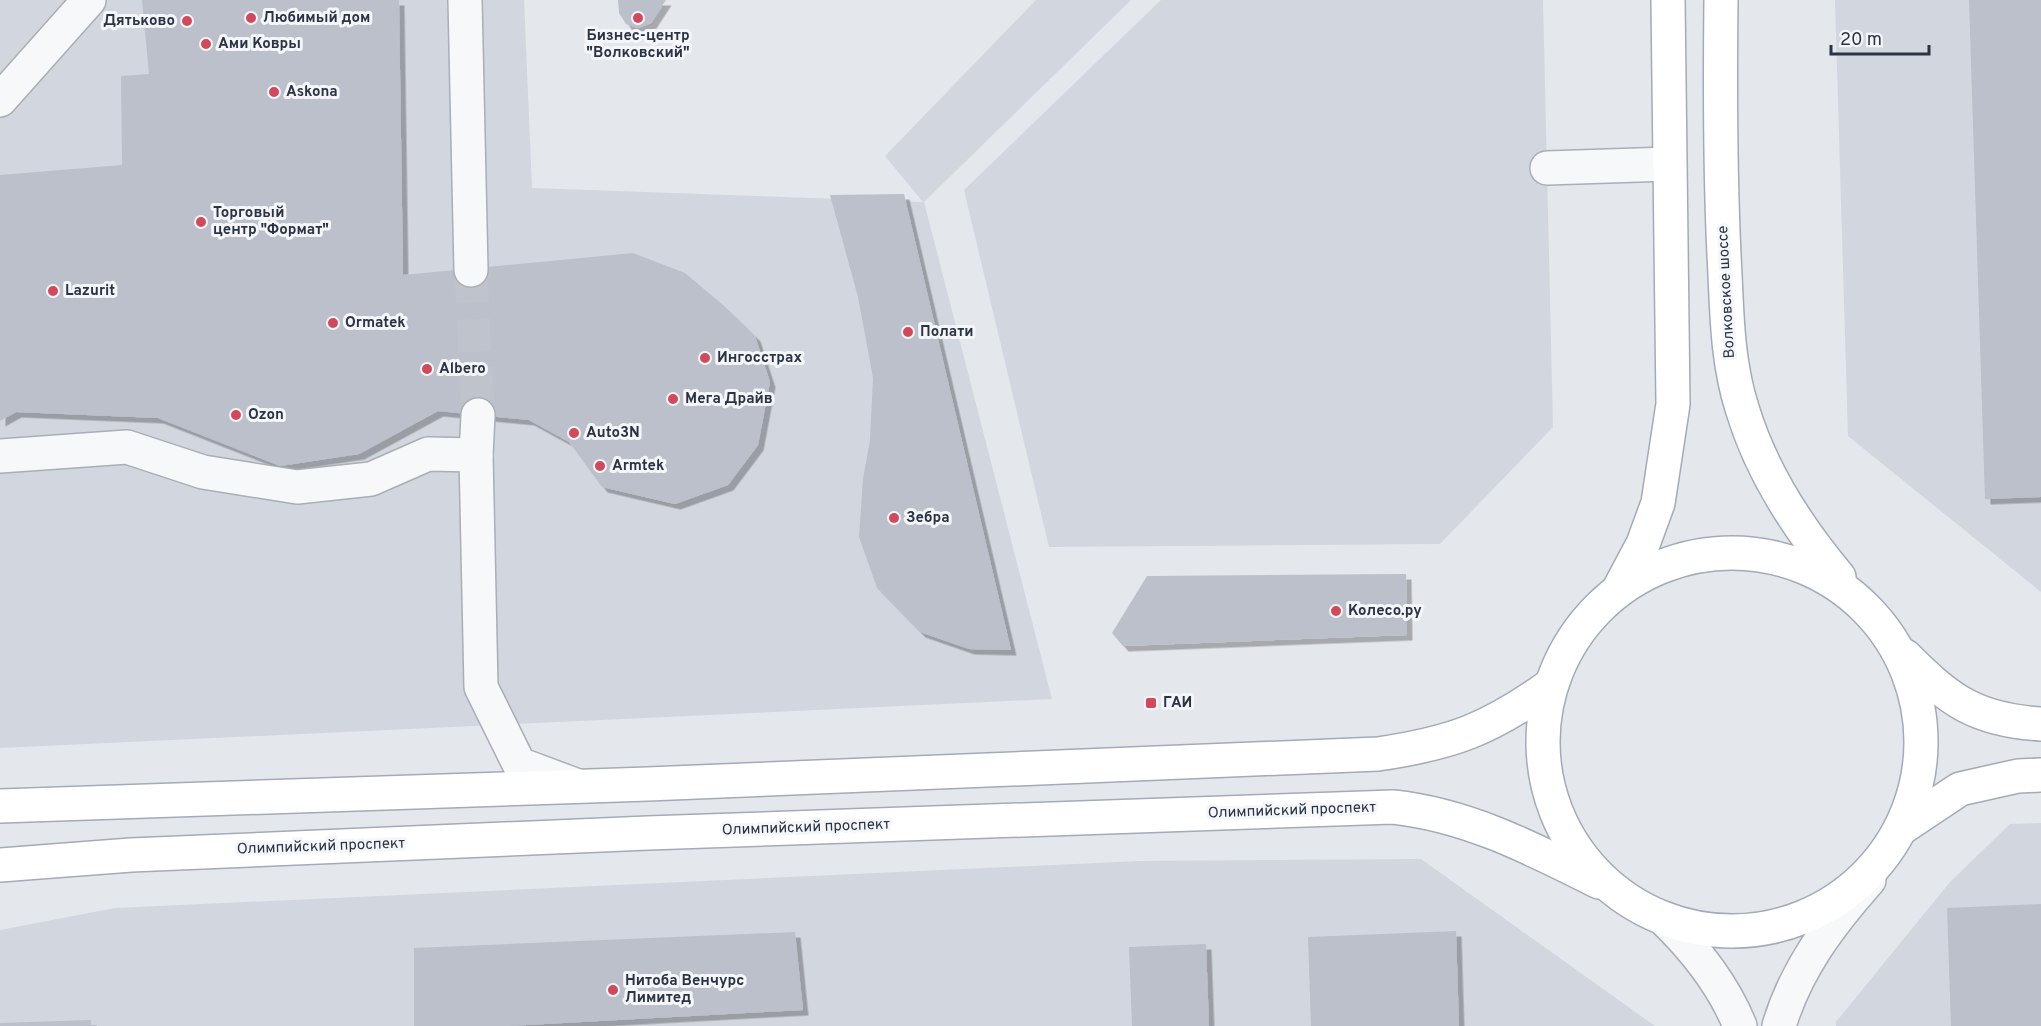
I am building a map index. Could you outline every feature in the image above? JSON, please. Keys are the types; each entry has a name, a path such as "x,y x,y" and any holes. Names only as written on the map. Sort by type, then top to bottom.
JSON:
{"main road":[{"path":"1619,589 1643,544 1658,503 1673,404 1668,0"},
{"name":"Волковское шоссе","path":"1721,0 1723,225 1732,371 1742,410 1784,504 1809,541 1848,587"},
{"path":"1900,651 1917,705 1920,737 1913,791 1903,827 1889,854 1869,880 1847,898 1820,910 1772,921 1732,926 1702,925 1663,918 1624,900 1599,882 1569,845 1557,819 1547,788 1544,752 1551,685 1564,650 1602,601 1619,589 1664,568 1722,554 1753,554 1786,559 1814,567 1848,587 1867,605 1900,651 1932,683 1962,704 1994,718 2041,724"},
{"path":"0,806 578,786 1378,754 1445,742 1480,729 1511,714 1551,685"},
{"path":"1903,827 1960,789 2018,776 2041,775"},
{"name":"Олимпийский проспект","path":"0,865 131,855 636,833 1394,807 1425,811 1469,823 1540,853 1599,882"}],"street":[{"path":"0,100 88,0"},
{"path":"465,0 471,270"},
{"path":"1720,44 1734,0"},
{"path":"1547,168 1669,164"},
{"path":"478,415 476,455 481,687 519,764 578,786"},
{"path":"0,456 127,447 202,472 297,487 371,479 428,454 476,455"},
{"path":"1779,1026 1798,977 1825,931 1869,880"},
{"path":"1663,918 1702,959 1721,988 1740,1026"}],"shaded area":[{"path":"0,0 524,0 532,188 923,202 885,156 1036,0 1131,0 924,202 1052,699 0,748"},
{"path":"1161,0 1543,0 1553,427 1440,544 1049,547 964,190"},
{"path":"1835,0 2041,0 2041,592 1848,436"},
{"path":"2041,823 2041,1026 1836,1026 1836,1022 1950,882 2010,824"},
{"path":"1421,859 1655,1026 0,1026 0,930 115,908 1140,861"}],"building":[{"name":"Торговый центр \"Формат\"","path":"142,0 399,0 403,275 633,253 685,273 755,336 770,382 758,445 728,485 675,504 602,487 569,442 529,420 438,411 359,454 280,466 158,418 16,412 0,421 0,175 122,165 121,76 149,74"},
{"name":"Бизнес-центр \"Волковский\"","path":"618,0 666,0 651,23 638,28 626,24 619,13"},
{"path":"1969,0 2041,0 2041,497 1985,499"},
{"path":"904,194 1011,650 969,649 920,632 877,588 859,537 863,479 870,440 873,378 858,297 830,195"},
{"path":"1406,574 1407,635 1123,646 1112,633 1147,576"},
{"path":"2041,904 2041,1026 1951,1026 1947,908"},
{"path":"1456,931 1459,1026 1311,1026 1308,937"},
{"path":"795,932 803,1010 508,1026 414,1026 414,948"},
{"path":"1206,944 1209,1026 1132,1026 1129,947"},
{"path":"91,1020 91,1026 0,1026 0,1023"}],"tunnel":[{"path":"471,270 478,415"}],"place":[{"name":"Любимый дом","path":"251,18"},
{"name":"Бизнес-центр \"Волковский\"","path":"638,18"},
{"name":"Дятьково","path":"187,21"},
{"name":"Ами Ковры","path":"206,44"},
{"name":"Askona","path":"274,92"},
{"name":"Торговый центр \"Формат\"","path":"201,222"},
{"name":"Lazurit","path":"53,291"},
{"name":"Ormatek","path":"333,323"},
{"name":"Полати","path":"908,332"},
{"name":"Ингосстрах","path":"705,358"},
{"name":"Albero","path":"427,369"},
{"name":"Мега Драйв","path":"673,399"},
{"name":"Ozon","path":"236,415"},
{"name":"Auto3N","path":"574,433"},
{"name":"Armtek","path":"600,466"},
{"name":"Зебра","path":"894,518"},
{"name":"Колесо.ру","path":"1336,611"},
{"name":"ГАИ","path":"1151,703"},
{"name":"Нитоба Венчурс Лимитед","path":"613,990"}]}
